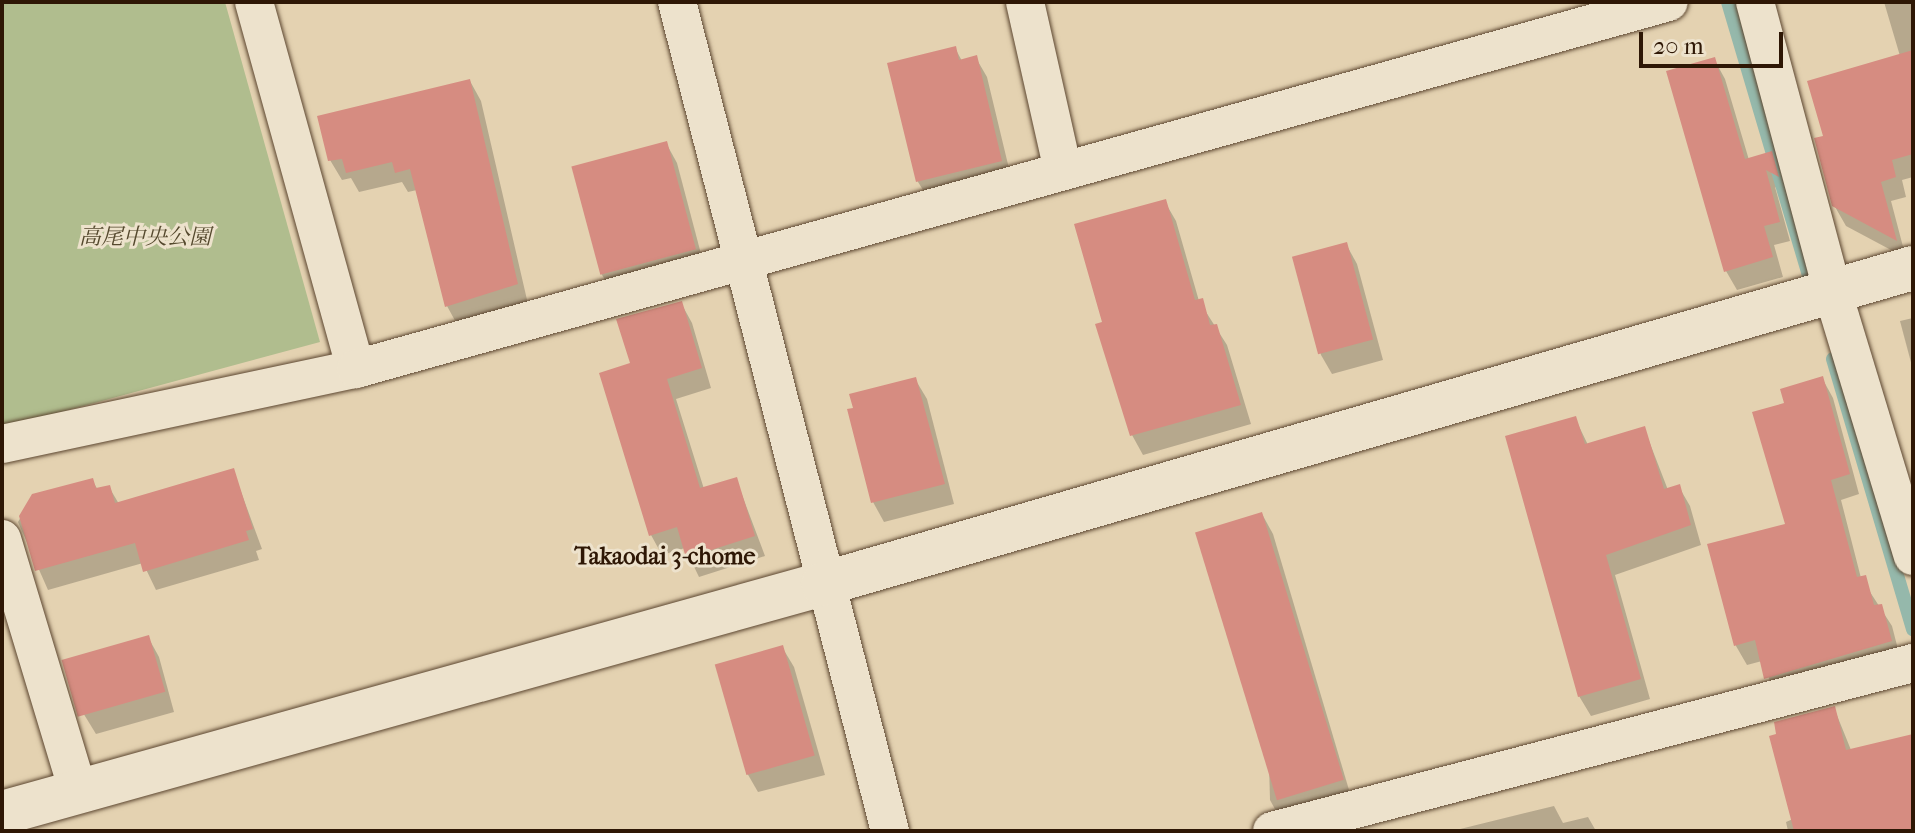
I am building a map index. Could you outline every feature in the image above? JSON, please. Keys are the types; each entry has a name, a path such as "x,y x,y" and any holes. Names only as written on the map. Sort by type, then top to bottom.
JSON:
{"street":[{"path":"254,2 356,369"},
{"path":"677,2 823,584 890,831"},
{"path":"1025,2 1063,171"},
{"path":"2,444 356,369 1669,2"},
{"path":"1755,2 1832,290 1913,556"},
{"path":"2,813 823,584 1913,268"},
{"path":"2,539 78,791"},
{"path":"1272,831 1913,663"}],"green space":[{"name":"高尾中央公園","path":"2,2 225,2 320,342 2,428"}],"building":[{"path":"956,46 959,60 977,55 1002,161 916,182 887,63"},
{"path":"1913,50 1913,154 1892,160 1896,177 1881,182 1897,241 1832,206 1814,138 1823,136 1807,81"},
{"path":"1715,57 1745,159 1772,151 1779,177 1766,170 1780,222 1764,226 1773,257 1724,272 1666,71"},
{"path":"470,79 518,284 445,307 410,169 395,173 392,162 346,173 342,159 328,161 317,116"},
{"path":"667,141 696,249 600,275 571,167"},
{"path":"1166,199 1195,300 1203,298 1210,325 1217,324 1241,405 1130,436 1095,324 1102,322 1074,224"},
{"path":"1347,242 1373,340 1318,354 1292,257"},
{"path":"682,301 702,368 667,379 700,488 737,477 755,536 686,558 677,527 649,536 599,373 630,363 616,319"},
{"path":"1823,376 1850,474 1831,480 1857,577 1866,575 1874,605 1882,604 1892,641 1764,679 1755,640 1734,646 1707,544 1785,524 1752,412 1784,403 1780,389"},
{"path":"916,377 945,484 871,503 847,409 853,408 849,394"},
{"path":"1576,416 1585,444 1645,426 1664,489 1680,484 1691,525 1606,555 1641,679 1578,697 1505,436"},
{"path":"234,468 253,529 246,531 249,540 143,572 135,543 35,571 19,516 32,494 93,478 96,488 110,485 115,503"},
{"path":"1262,512 1344,780 1277,800 1195,532"},
{"path":"149,635 165,692 78,717 62,660"},
{"path":"783,645 815,756 746,775 715,665"},
{"path":"1835,706 1846,750 1913,734 1913,831 1794,831 1769,736 1776,734 1774,722"}],"waterway":[{"path":"1728,2 1812,286"},
{"path":"1833,359 1913,629"}],"district":[{"name":"Takaodai 3-chome","path":"665,557"}]}
